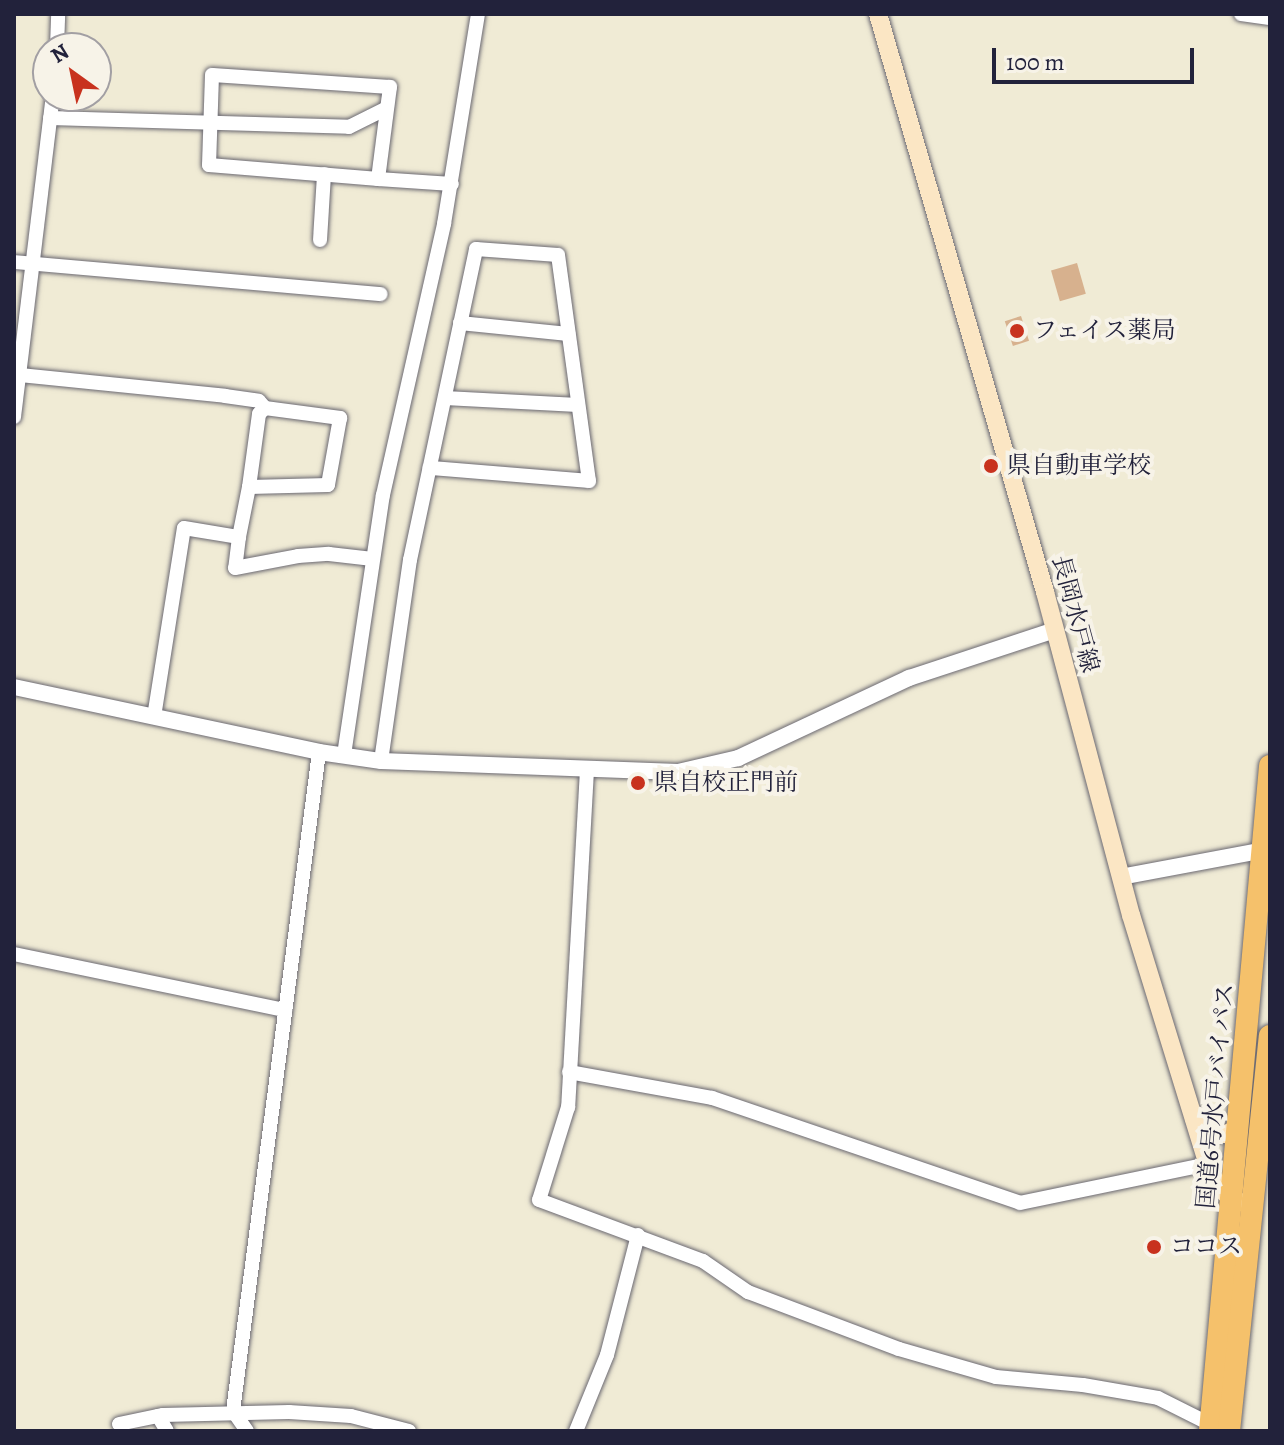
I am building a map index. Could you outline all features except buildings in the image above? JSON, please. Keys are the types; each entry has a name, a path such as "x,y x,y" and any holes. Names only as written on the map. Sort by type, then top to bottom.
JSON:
{"highway":[{"name":"国道6号水戸バイパス","path":"1242,1202 1239,1121 1270,766"},
{"name":"国道6号水戸バイパス","path":"1216,1429 1242,1202 1270,1036"}],"main road":[{"name":"長岡水戸線","path":"878,14 1055,630 1121,877 1194,1119 1218,1186 1242,1202"},
{"path":"1194,1119 1206,1131 1224,1134 1232,1132 1239,1121"}],"street":[{"path":"344,755 383,495 452,184 478,14"},
{"path":"1241,14 1270,18"},
{"path":"378,179 390,87 212,75 209,165 378,179 452,184"},
{"path":"50,118 349,127 387,108"},
{"path":"14,417 51,112"},
{"path":"320,240 324,174"},
{"path":"381,761 410,560 476,249 558,255 589,481 430,468"},
{"path":"14,262 381,294"},
{"path":"460,323 568,334"},
{"path":"20,375 225,396 259,401 265,408 340,418 328,485 249,487"},
{"path":"445,398 578,405"},
{"path":"265,408 259,414 235,568 298,556 329,554 373,559"},
{"path":"154,717 184,528 239,537"},
{"path":"14,687 319,752 381,761 655,773 721,765 909,678 1055,630"},
{"path":"247,1431 233,1411 319,752"},
{"path":"587,770 568,1107 539,1200 703,1261 748,1292 899,1349 996,1377 1083,1385 1158,1398 1216,1429"},
{"path":"1121,877 1265,850"},
{"path":"14,954 285,1010"},
{"path":"569,1072 712,1098 1020,1203 1208,1164"},
{"path":"576,1431 607,1355 638,1235"},
{"path":"119,1424 158,1416 233,1411 351,1416 409,1431"},
{"path":"158,1416 167,1431"}],"place":[{"name":"フェイス薬局","path":"1017,331"},
{"name":"県自動車学校","path":"991,466"},
{"name":"県自校正門前","path":"638,783"},
{"name":"ココス","path":"1154,1247"}]}
